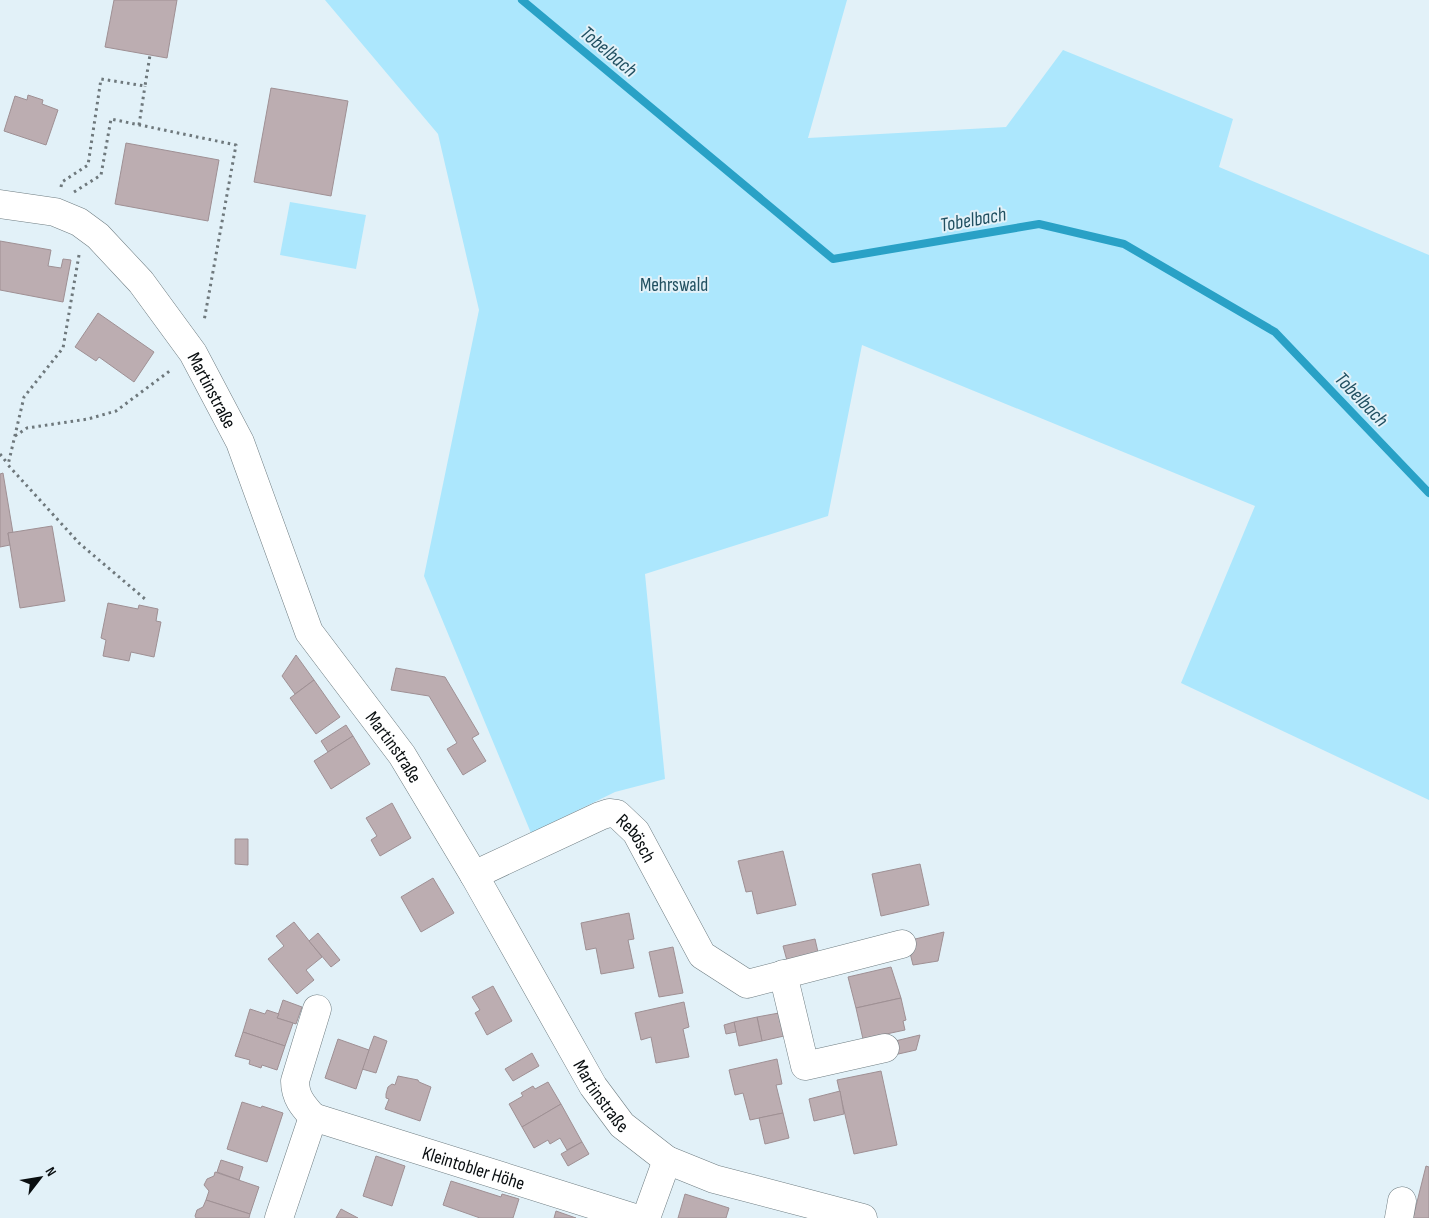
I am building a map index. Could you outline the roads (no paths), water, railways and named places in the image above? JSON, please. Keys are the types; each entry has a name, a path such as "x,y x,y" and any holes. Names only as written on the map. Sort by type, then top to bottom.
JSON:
{"street":[{"name":"Martinstraße","path":"0,204 56,207 98,236 141,282 193,353 240,442 309,632 402,755 474,875 592,1086 622,1125 667,1160 714,1179 863,1218"},
{"name":"Rebösch","path":"474,875 600,816 609,813 617,814 636,832 702,955 747,984 783,974"},
{"path":"885,1048 805,1066 783,974 902,944"},
{"path":"279,1218 313,1117 301,1103 295,1092 295,1081 317,1009"},
{"name":"Kleintobler Höhe","path":"313,1117 635,1218"},
{"path":"646,1218 667,1160"}],"waterway":[{"name":"Tobelbach","path":"522,0 833,259 1039,224 1124,244 1275,332 1429,493"}],"park label":[{"name":"Mehrswald","path":"674,284"}]}
